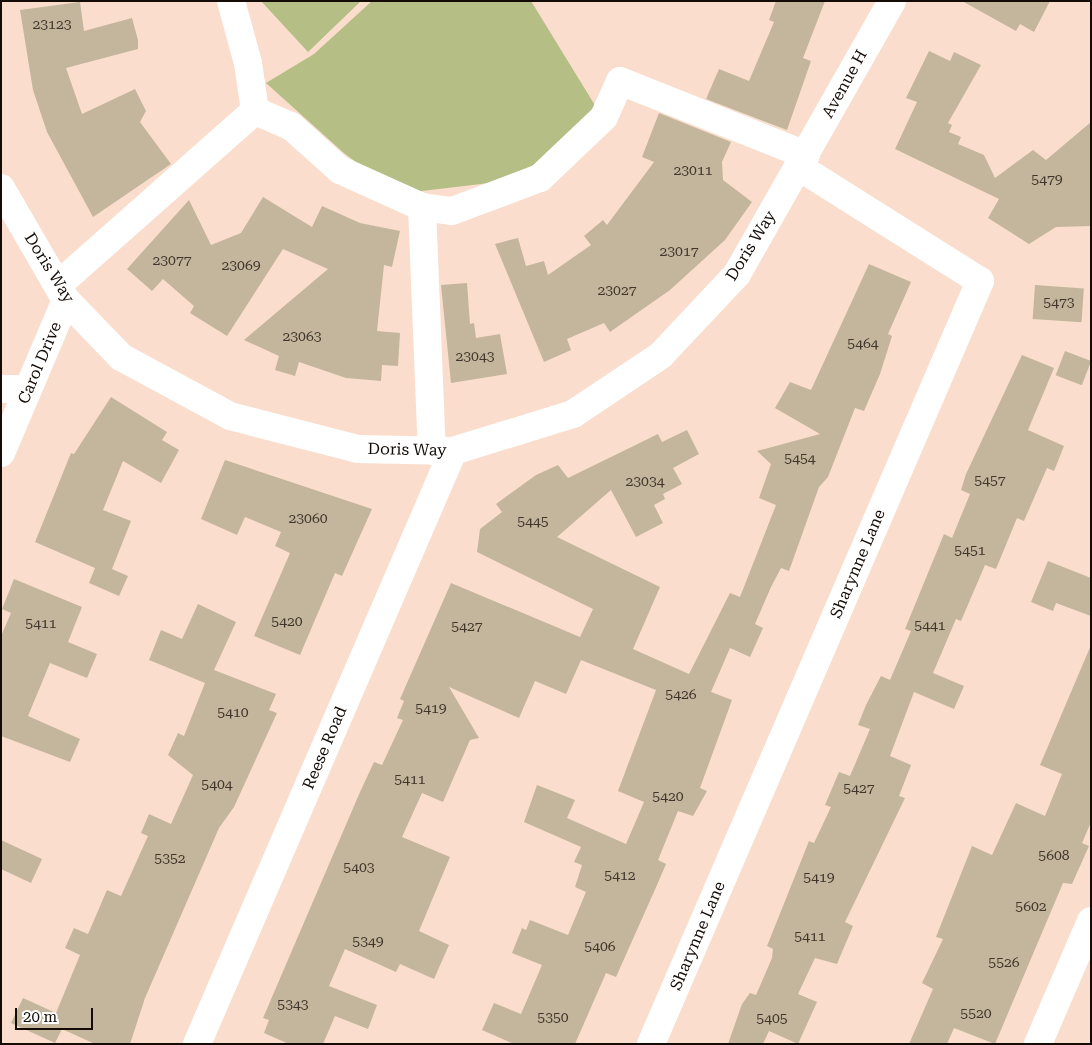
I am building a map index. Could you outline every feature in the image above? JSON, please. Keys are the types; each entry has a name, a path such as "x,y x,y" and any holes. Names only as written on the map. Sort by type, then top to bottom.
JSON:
{"street":[{"path":"231,1 248,63 255,111"},
{"name":"Avenue H","path":"802,161 892,1"},
{"path":"255,111 291,126 340,170 422,207 452,211 540,178 604,117 620,81 802,161"},
{"path":"62,293 255,111"},
{"name":"Doris Way","path":"1,188 62,293 121,357 230,416 358,449 442,451 573,414 661,355 737,274 802,161"},
{"name":"Sharynne Lane","path":"651,1044 980,281 802,161"},
{"path":"422,207 442,451"},
{"name":"Carol Drive","path":"1,453 28,389 62,293"},
{"path":"1,389 28,389"},
{"name":"Reese Road","path":"197,1044 442,451"},
{"path":"1038,1044 1091,921"}],"green space":[{"path":"261,1 361,1 308,52"},
{"path":"372,1 531,1 596,107 545,160 498,182 413,192 382,181 345,154 266,83 314,54"}],"building":[{"path":"776,1 825,1 803,58 811,61 787,130 706,99 719,69 749,81 774,22 769,20"},
{"path":"962,1 1050,1 1034,32 1020,24 1016,31"},
{"path":"80,2 84,31 132,18 138,40 138,49 66,68 82,114 135,89 146,111 140,122 171,164 93,217 47,132 33,90 20,10"},
{"path":"929,51 950,61 954,52 981,65 948,123 952,125 949,132 961,137 958,144 984,155 995,178 1033,150 1046,160 1091,122 1091,226 1056,227 1029,244 988,218 999,199 895,149 917,102 906,98"},
{"path":"659,113 731,142 722,162 723,180 752,202 725,240 670,290 610,332 604,323 567,339 571,350 544,362 495,244 518,238 526,266 544,261 548,275 591,245 584,236 603,220 607,225 654,162 642,157"},
{"path":"263,197 312,227 322,206 360,223 400,231 392,267 384,265 377,331 400,333 398,366 382,365 381,381 346,378 299,362 295,376 275,370 279,356 244,340 328,269 283,249 227,336 190,313 194,306 163,279 152,291 127,269 189,200 211,245 241,233"},
{"path":"869,264 911,282 888,334 892,336 880,374 864,411 855,408 828,477 819,487 789,571 781,568 771,587 755,624 763,628 750,657 730,648 711,692 732,700 700,788 707,791 693,816 678,811 658,860 666,864 657,885 616,977 606,973 575,1044 514,1044 482,1030 494,1003 521,1014 542,965 512,953 522,928 526,930 530,920 568,935 586,892 575,887 582,865 574,862 581,847 524,822 537,785 575,800 567,818 626,844 644,802 618,791 656,690 581,660 566,694 535,681 519,718 449,687 479,738 470,740 443,802 422,793 402,837 450,857 419,931 449,945 434,979 400,964 396,972 345,949 329,986 377,1005 368,1029 335,1016 323,1044 289,1044 264,1033 269,1020 263,1018 360,792 374,762 382,765 403,720 397,718 404,701 400,699 451,583 580,637 593,609 477,552 480,529 502,512 496,504 536,475 558,465 568,478 658,434 662,442 687,430 699,454 673,468 682,484 663,494 665,499 654,505 663,523 636,537 611,490 557,537 660,587 633,649 689,674 730,593 740,597 776,505 759,498 771,464 757,451 820,434 775,408 790,382 811,390"},
{"path":"467,283 470,324 474,323 476,338 500,334 507,374 451,383 441,285"},
{"path":"1035,285 1084,288 1082,322 1033,319"},
{"path":"1065,351 1091,361 1082,385 1056,375"},
{"path":"1022,355 1054,368 1028,430 1064,446 1054,471 1047,468 1024,521 1017,518 996,569 985,565 961,621 956,619 933,673 964,686 954,709 914,692 890,756 911,765 899,796 905,798 845,922 853,926 837,964 815,958 798,994 817,1002 798,1044 769,1031 763,1044 728,1044 742,1004 750,993 756,995 772,958 773,949 767,946 809,841 814,843 831,807 825,805 839,772 850,776 870,729 858,725 866,705 881,676 890,680 911,631 905,629 944,534 952,538 970,494 961,490 966,474"},
{"path":"111,397 167,432 162,440 179,450 161,483 123,461 103,510 131,521 112,569 128,576 119,596 89,583 95,568 35,542 71,453 74,454"},
{"path":"225,460 372,509 342,576 335,573 300,655 254,636 290,553 275,546 281,532 245,517 237,535 201,519"},
{"path":"1048,561 1091,578 1091,616 1056,603 1053,611 1031,602"},
{"path":"14,579 82,607 68,642 97,654 87,678 50,663 28,716 80,739 70,762 1,736 1,636 11,613 2,609"},
{"path":"198,604 236,622 214,670 276,694 269,710 277,713 234,807 219,828 145,998 130,1044 95,1044 62,1029 55,1043 11,1023 23,998 56,1013 80,955 65,948 74,928 88,934 107,890 121,896 148,836 141,833 149,814 171,824 193,775 168,755 178,733 184,736 205,683 149,660 161,630 182,639"},
{"path":"1091,645 1091,822 1082,843 1089,846 1072,884 1063,883 995,1044 954,1028 947,1044 909,1044 933,989 922,983 943,939 936,937 972,846 992,855 1016,803 1045,816 1062,774 1040,765"},
{"path":"1,840 42,859 31,883 1,869"}]}
